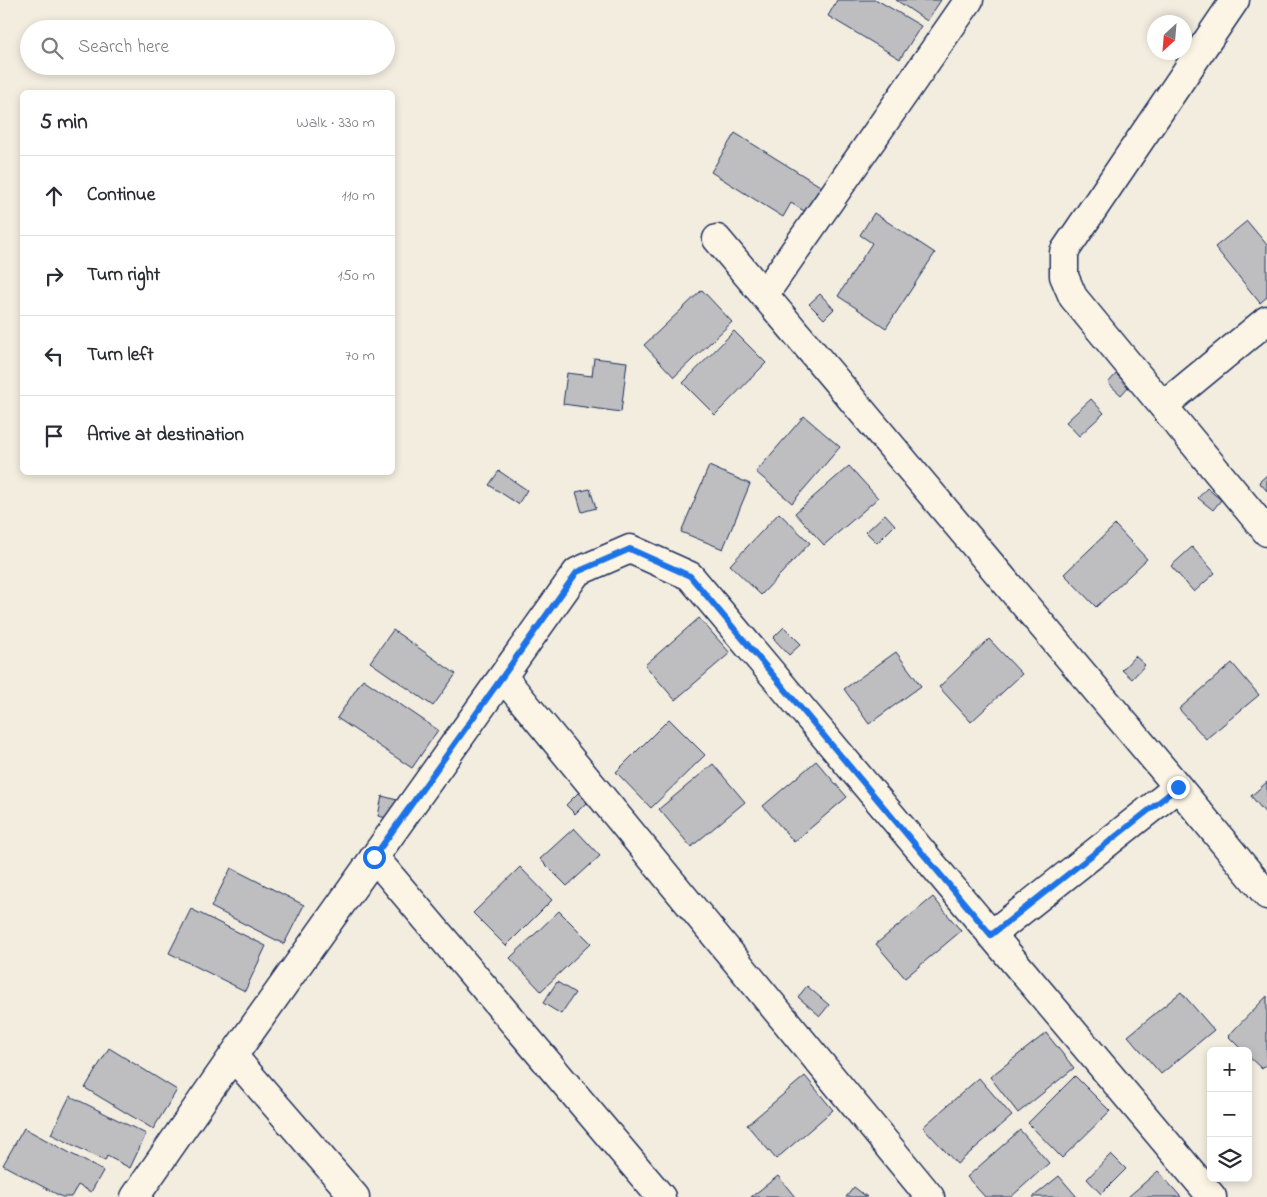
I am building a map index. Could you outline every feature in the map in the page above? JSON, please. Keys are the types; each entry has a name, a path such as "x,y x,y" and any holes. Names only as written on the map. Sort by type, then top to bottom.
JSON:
{"street":[{"path":"764,294 969,0"},
{"path":"1235,0 1064,252 1064,276 1073,297 1267,532"},
{"path":"717,239 1267,895"},
{"path":"1163,406 1267,320"},
{"path":"135,1197 577,572 630,549 690,576 1212,1197"},
{"path":"502,677 930,1197"},
{"path":"991,935 1178,787"},
{"path":"374,857 661,1197"},
{"path":"233,1056 355,1197"}],"building":[{"path":"837,0 877,0 921,26 900,59 828,16"},
{"path":"896,0 941,0 927,21"},
{"path":"735,133 825,189 809,214 791,203 783,217 711,172"},
{"path":"874,213 935,253 886,328 838,296 872,243 860,235"},
{"path":"1247,221 1267,245 1267,297 1260,303 1215,247"},
{"path":"702,290 732,322 674,377 644,345"},
{"path":"820,294 834,309 824,319 809,304"},
{"path":"734,331 766,363 715,415 683,383"},
{"path":"594,358 627,362 621,412 563,404 567,373 592,376"},
{"path":"1116,374 1129,386 1121,395 1108,383"},
{"path":"1091,399 1104,413 1079,436 1066,422"},
{"path":"804,416 840,447 792,503 756,472"},
{"path":"709,466 750,484 723,549 681,532"},
{"path":"849,466 878,498 824,545 795,513"},
{"path":"499,471 527,490 518,504 489,485"},
{"path":"1267,475 1267,491 1259,482"},
{"path":"1207,488 1221,500 1213,510 1198,498"},
{"path":"590,489 596,508 582,512 576,492"},
{"path":"779,513 810,543 761,595 730,565"},
{"path":"885,514 895,525 877,543 866,532"},
{"path":"1115,525 1147,559 1096,607 1064,574"},
{"path":"1192,547 1215,573 1194,592 1171,566"},
{"path":"699,618 730,653 675,700 645,665"},
{"path":"784,627 801,644 789,655 773,638"},
{"path":"393,630 456,674 433,706 370,662"},
{"path":"989,639 1022,674 971,722 939,687"},
{"path":"896,652 921,686 869,724 844,689"},
{"path":"1135,656 1145,665 1132,679 1122,670"},
{"path":"1232,663 1259,695 1206,739 1179,709"},
{"path":"363,679 438,730 412,768 337,718"},
{"path":"669,719 705,755 651,808 616,772"},
{"path":"816,761 847,797 794,842 763,806"},
{"path":"713,764 745,802 691,847 659,809"},
{"path":"1267,782 1267,815 1251,796"},
{"path":"578,793 587,802 575,814 566,805"},
{"path":"382,796 397,800 392,819 378,816"},
{"path":"574,828 600,856 567,886 540,859"},
{"path":"520,867 552,900 506,946 473,913"},
{"path":"231,868 304,905 284,944 211,907"},
{"path":"933,897 961,931 905,978 876,944"},
{"path":"191,909 266,946 245,991 169,953"},
{"path":"559,911 591,943 541,991 510,958"},
{"path":"557,982 575,993 561,1014 543,1003"},
{"path":"807,986 829,1005 820,1016 798,997"},
{"path":"1181,992 1214,1030 1161,1074 1128,1036"},
{"path":"1267,996 1267,1064 1262,1069 1252,1060 1252,1047 1239,1047 1228,1036"},
{"path":"1046,1033 1074,1068 1018,1113 990,1077"},
{"path":"109,1048 177,1090 153,1129 85,1088"},
{"path":"805,1076 833,1110 776,1159 747,1125"},
{"path":"1075,1076 1110,1111 1062,1158 1028,1123"},
{"path":"979,1078 1012,1116 957,1164 923,1127"},
{"path":"70,1096 146,1134 130,1168 107,1156 105,1161 51,1134"},
{"path":"24,1128 103,1171 91,1192 78,1185 71,1197 62,1197 3,1165"},
{"path":"1020,1130 1049,1163 1011,1197 985,1197 967,1177"},
{"path":"1111,1154 1126,1169 1101,1194 1087,1179"},
{"path":"1158,1171 1181,1197 1128,1197"},
{"path":"778,1176 795,1197 751,1197"},
{"path":"1059,1176 1077,1197 1033,1197"},
{"path":"854,1187 867,1197 846,1197"}],"route":[{"path":"374,857 577,572 630,549 690,576 991,935 1178,787"}]}
